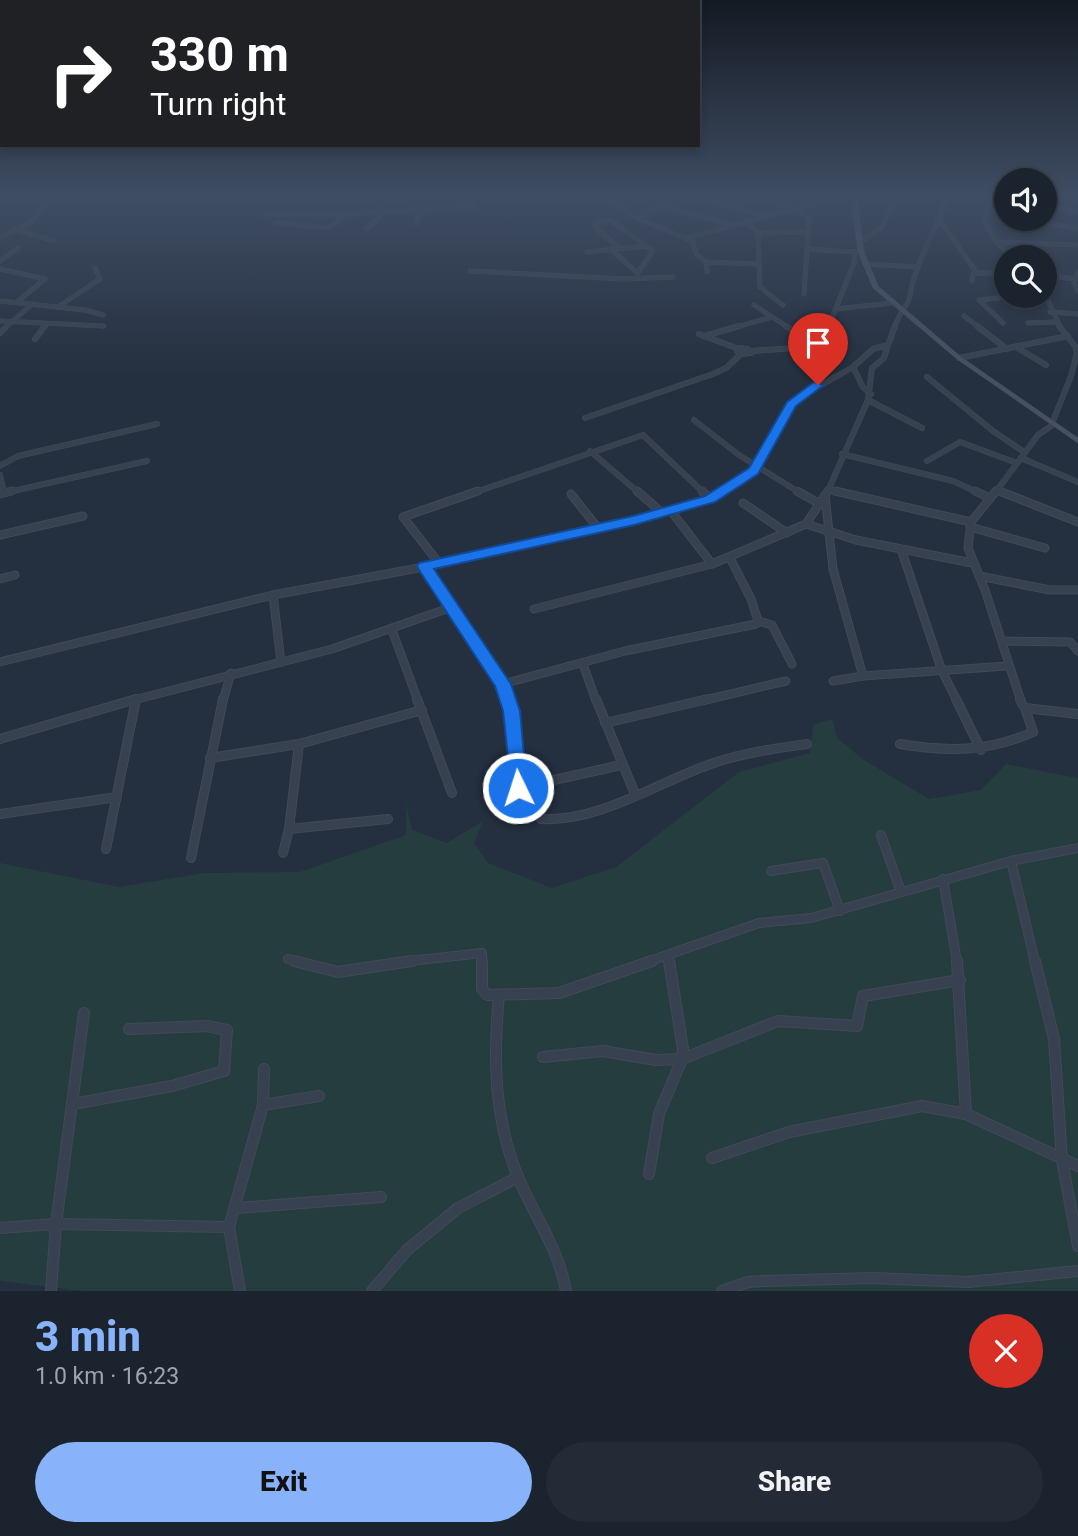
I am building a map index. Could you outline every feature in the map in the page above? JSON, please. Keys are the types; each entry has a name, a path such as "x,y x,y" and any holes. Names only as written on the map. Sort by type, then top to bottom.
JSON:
{"main road":[{"path":"860,256 873,284 901,310 959,358 1078,441"}],"street":[{"path":"618,256 636,276"},
{"path":"636,276 649,256"},
{"path":"699,256 706,262 758,264"},
{"path":"758,256 760,287 783,305"},
{"path":"804,294 807,256"},
{"path":"822,344 856,256"},
{"path":"534,609 712,564 806,524 827,492 869,397 872,368 884,358 901,310 907,304 922,256"},
{"path":"966,256 977,272"},
{"path":"706,262 708,272"},
{"path":"865,264 918,267"},
{"path":"58,307 100,279 95,268"},
{"path":"0,269 46,279 16,302"},
{"path":"470,271 673,277"},
{"path":"972,281 972,274 977,272 994,273"},
{"path":"1078,272 1074,279 1078,291"},
{"path":"1058,275 1074,279"},
{"path":"994,298 979,300 1003,323"},
{"path":"0,301 103,315"},
{"path":"835,309 893,303"},
{"path":"0,333 32,304"},
{"path":"754,305 772,317 808,341 810,347 751,351 749,355 702,335 772,317"},
{"path":"1022,704 968,548 970,524 1051,424 1071,376 1077,353 1049,308"},
{"path":"1050,312 1078,314"},
{"path":"964,316 1007,349"},
{"path":"0,321 104,326"},
{"path":"1028,323 1056,322"},
{"path":"35,339 47,324"},
{"path":"959,358 1068,336"},
{"path":"0,663 274,595 424,566 710,499 747,477 795,400 853,367 873,349 888,345"},
{"path":"1016,347 1045,366"},
{"path":"585,418 713,374 726,368 740,352"},
{"path":"853,367 869,397 922,428"},
{"path":"927,377 993,431 1021,458"},
{"path":"694,420 725,447 820,504"},
{"path":"0,459 157,424"},
{"path":"438,562 403,517 643,435 710,499"},
{"path":"927,461 960,442 1021,458 1078,482"},
{"path":"590,451 661,512"},
{"path":"842,454 953,481 989,498"},
{"path":"0,466 12,458"},
{"path":"0,475 2,494 147,461"},
{"path":"996,490 1078,522"},
{"path":"827,492 970,524 1045,548"},
{"path":"827,492 827,532 848,629 863,676"},
{"path":"571,494 597,527"},
{"path":"743,503 787,533"},
{"path":"671,510 712,564"},
{"path":"0,535 83,516"},
{"path":"806,524 827,532 972,563"},
{"path":"901,549 942,671 981,750"},
{"path":"730,558 751,600 758,621"},
{"path":"424,566 503,684 511,711 518,788 621,765"},
{"path":"0,579 15,575"},
{"path":"979,576 1050,590 1078,590"},
{"path":"274,595 281,662"},
{"path":"0,739 136,699 392,630 452,607"},
{"path":"503,684 625,651 745,628 758,621 772,625 792,664"},
{"path":"392,630 452,793"},
{"path":"1002,641 1070,642 1078,651"},
{"path":"583,664 621,765 635,794"},
{"path":"834,681 863,676 1007,666"},
{"path":"191,858 210,758 231,673"},
{"path":"605,723 786,681"},
{"path":"106,849 136,699"},
{"path":"900,744 942,752 981,750 1017,740 1033,732 1025,708 1078,714"},
{"path":"210,758 299,744 422,710"},
{"path":"283,853 289,829 299,744"},
{"path":"538,784 534,791 541,818 550,821 590,811 738,755 807,744"},
{"path":"0,814 117,797"},
{"path":"289,829 388,819"},
{"path":"881,835 901,892"},
{"path":"288,959 338,972 482,953 482,989 487,995 559,993 759,923 840,912 943,879 1011,861 1078,848"},
{"path":"1011,861 1054,1039 1062,1160 1078,1247"},
{"path":"771,871 823,863 840,912"},
{"path":"943,879 960,980 967,1114"},
{"path":"649,1174 659,1114 682,1059 682,1036 668,956"},
{"path":"543,1057 603,1051 656,1060 682,1059 778,1021 857,1026 863,996 960,980"},
{"path":"499,996 494,1036 494,1069 499,1108 518,1177 557,1251 566,1291"},
{"path":"51,1291 56,1224 84,1013"},
{"path":"73,1104 172,1086 224,1070 227,1030 207,1026 129,1029"},
{"path":"240,1291 229,1227 237,1208 263,1105 264,1069"},
{"path":"263,1105 318,1096"},
{"path":"712,1158 789,1132 922,1106 967,1114 1078,1167"},
{"path":"372,1291 407,1250 458,1208 518,1177"},
{"path":"237,1208 381,1197"},
{"path":"0,1228 56,1224 229,1227"},
{"path":"722,1291 748,1282 764,1280 873,1278 968,1282 1078,1271"}],"green space":[{"path":"832,719 837,738 864,760 929,799 981,790 1006,764 1078,778 1078,1291 82,1291 0,1281 0,863 119,887 204,873 300,872 406,835 406,803 412,830 447,843 483,821 474,843 488,863 552,888 616,867 739,772 810,753 813,725"}],"route":[{"path":"518,788 511,711 503,684 424,566 634,520 710,499 754,471 791,404 818,385"}]}
